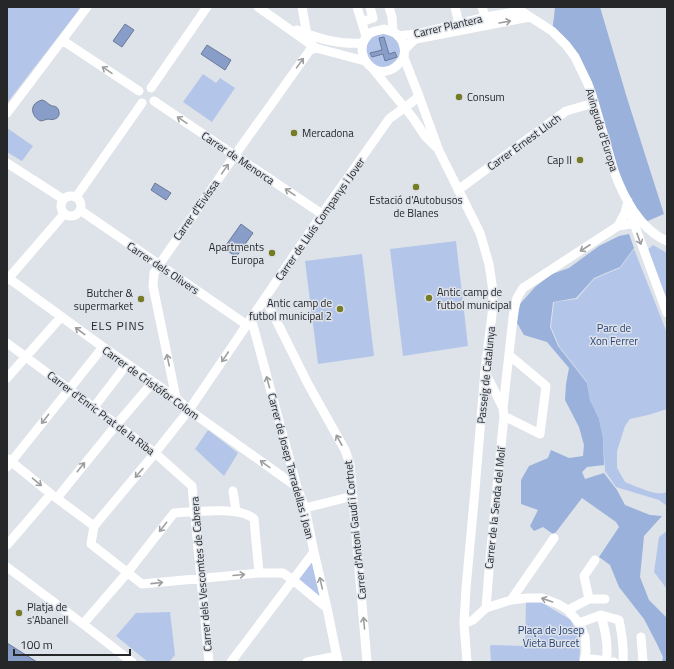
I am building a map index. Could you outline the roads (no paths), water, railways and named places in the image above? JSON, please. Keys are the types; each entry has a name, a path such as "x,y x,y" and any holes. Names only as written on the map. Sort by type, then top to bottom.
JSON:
{"street":[{"path":"7,113 87,7"},
{"path":"151,88 207,7"},
{"path":"258,7 316,48 365,61"},
{"path":"302,7 307,35"},
{"path":"357,7 365,40 362,50 365,61 413,118 425,136 439,151"},
{"path":"364,21 373,18 370,7"},
{"path":"373,69 382,71 397,67 404,54 402,42 396,34 389,7"},
{"path":"455,7 459,24"},
{"path":"482,7 485,17"},
{"name":"Carrer Plantera","path":"396,34 416,34 485,17 526,15"},
{"name":"Carrer Plantera","path":"404,54 412,41 416,39 526,15"},
{"name":"Avinguda d'Europa","path":"526,15 552,31 566,45 575,57 588,84 614,171 638,223 667,241"},
{"path":"283,25 307,35 335,42 354,44 365,40 374,32 384,29 396,34"},
{"path":"62,40 139,91"},
{"name":"Carrer d'Eivissa","path":"176,398 153,286 154,273 235,155 310,50 316,48"},
{"name":"Passeig de Catalunya","path":"404,54 439,151 480,233 489,264 493,291 466,588 464,624 467,662"},
{"path":"146,87 151,88 155,92 156,98 150,104 142,103 138,98 139,91 146,87"},
{"name":"Carrer de Lluís Companys i Jover","path":"94,526 189,410 322,214 389,119 412,104 419,96"},
{"name":"Carrer de Menorca","path":"154,101 322,214"},
{"path":"76,197 142,103"},
{"name":"Carrer Ernest Lluch","path":"458,190 566,111 594,103"},
{"path":"7,163 63,199"},
{"path":"67,196 76,197 80,203 80,210 73,216 64,214 60,207 63,199 67,196"},
{"path":"618,226 625,213 628,201"},
{"name":"Carrer dels Olivers","path":"80,210 159,265 249,322"},
{"path":"8,279 64,214"},
{"path":"638,223 667,313"},
{"name":"Carrer de la Senda del Molí","path":"486,608 509,355 517,298 524,288 618,226 638,223"},
{"name":"Carrer de Cristófor Colom","path":"8,279 176,398 189,410 297,487"},
{"name":"Carrer d'Antoni Gaudí i Cortnet","path":"265,298 308,384 345,450 350,464 367,662"},
{"path":"7,378 61,317"},
{"name":"Carrer de Josep Tarradellas i Joan","path":"249,322 297,487 305,508 338,659"},
{"name":"Carrer d'Enric Prat de la Riba","path":"7,343 155,453 192,486"},
{"path":"103,347 9,462 94,526 91,544 142,584 259,573 283,573 327,608"},
{"path":"485,372 504,412 540,434 546,386 509,355"},
{"path":"94,407 127,364"},
{"path":"7,545 54,496 153,382"},
{"name":"Carrer dels Vescomtes de Cabrera","path":"192,486 209,662"},
{"path":"233,491 236,511"},
{"path":"305,508 353,496"},
{"path":"83,624 127,573 174,513 236,511 248,514 254,519 259,573"},
{"path":"511,600 554,538"},
{"path":"231,662 314,552"},
{"path":"589,599 584,576 595,560"},
{"path":"7,567 132,662"},
{"path":"464,624 473,620 486,608 511,600 542,598 558,604 568,610 580,623 585,638 585,660 609,662 607,635 601,615"},
{"path":"568,610 589,599 605,599"},
{"path":"580,623 601,615 620,620 623,662"},
{"path":"641,638 643,662"},
{"path":"307,662 338,659"}],"place":[{"name":"Consum","path":"459,97"},
{"name":"Mercadona","path":"294,133"},
{"name":"Cap II","path":"580,160"},
{"name":"Estació d'Autobusos de Blanes","path":"416,187"},
{"name":"Apartments Europa","path":"272,253"},
{"name":"Antic camp de futbol municipal","path":"429,298"},
{"name":"Butcher & supermarket","path":"141,299"},
{"name":"Antic camp de futbol municipal 2","path":"340,309"},
{"name":"Platja de s'Abanell","path":"19,613"}],"district":[{"name":"ELS PINS","path":"118,326"}],"park label":[{"name":"Parc de Xon Ferrer","path":"614,334"},
{"name":"Plaça de Josep Vieta Burcet","path":"551,636"}]}
